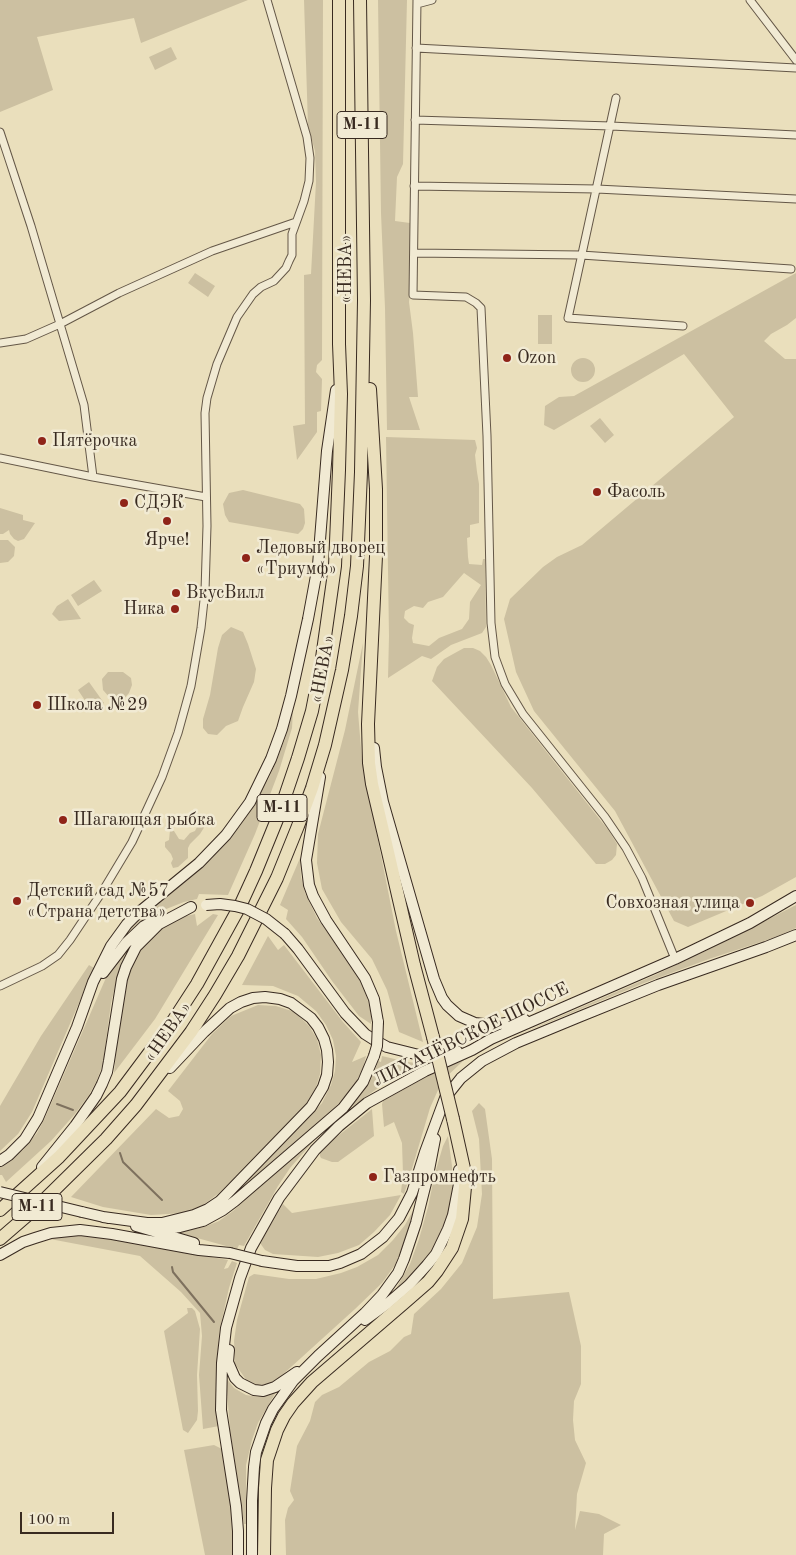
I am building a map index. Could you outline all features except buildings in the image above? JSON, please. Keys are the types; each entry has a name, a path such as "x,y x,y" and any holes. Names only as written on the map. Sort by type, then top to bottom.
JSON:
{"highway":[{"name":"«НЕВА»","path":"0,1210 59,1157 120,1092 173,1021 210,961 240,906 278,817 312,711 329,614 334,566 339,470 341,394 339,344 339,0"},
{"name":"«НЕВА»","path":"0,1239 72,1174 106,1140 136,1105 191,1032 238,956 277,878 312,788 325,744 342,670 357,566 361,472 364,300 360,0"},
{"path":"264,1555 266,1472 277,1430 293,1402 312,1382 416,1293 436,1271 446,1257 456,1237 462,1220 464,1204 465,1173 460,1146 414,965 372,784 367,740 376,556 376,489 364,300"}],"main road":[{"path":"0,1160 10,1155 31,1130 77,1027 104,958 118,935 138,913 199,864 221,841 250,802 271,759 291,696 318,565 327,451 336,393 339,344"},
{"path":"370,698 376,767 383,802 434,979 442,998 459,1016 483,1025 529,1019 553,1012"},
{"path":"133,1225 153,1228 180,1227 203,1221 223,1210 342,1108 363,1082 374,1056 378,1022 374,999 360,970 318,906 309,885 307,874 308,845 325,744"},
{"name":"ЛИХАЧЁВСКОЕ ШОССЕ","path":"238,1555 236,1506 224,1436 220,1386 224,1343 243,1267 260,1230 279,1198 315,1150 339,1126 367,1103 440,1064 472,1050 491,1039 675,959 750,923 796,896"},
{"path":"77,1027 103,973 126,943 144,926 162,916 206,904 227,905 247,909 266,919 285,934 345,1013 365,1034 387,1047 419,1055 436,1055 462,1050 491,1039"},
{"path":"20,1193 75,1126 102,1084 109,1061 122,979 136,947 158,924 191,907"},
{"name":"ЛИХАЧЁВСКОЕ ШОССЕ","path":"440,1109 445,1098 466,1073 482,1061 516,1043 658,985 796,935"},
{"path":"103,1217 147,1223 162,1223 194,1215 220,1201 303,1116 318,1097 327,1075 328,1062 324,1038 311,1018 291,1003 266,997 253,998 241,1002 230,1008 209,1027 136,1105"},
{"path":"0,1192 103,1217 262,1261 297,1266 329,1266 361,1254 392,1228 412,1193 440,1109"},
{"path":"336,1341 382,1295 398,1273 416,1223 428,1175 440,1109"},
{"path":"232,1307 228,1362 235,1378 247,1388 254,1390 263,1391 275,1387 396,1296 418,1276 436,1254 453,1215 459,1184 460,1146"},
{"path":"0,1255 23,1242 51,1233 80,1230 199,1250 229,1253"},
{"path":"252,1555 252,1482 260,1436 273,1409 318,1356"}],"street":[{"path":"0,986 42,966 64,948 102,892 128,850 162,777 178,733 191,686 205,592 207,552 205,413 207,398 211,382 237,317 253,294 261,287 274,281 286,268 292,255 292,234 309,181 310,158 307,137 268,0"},
{"path":"432,0 417,2 413,295 466,297 481,308 487,436 491,623 499,668 523,714 605,817 626,848 642,878 675,959"},
{"path":"750,0 796,60"},
{"path":"416,48 796,68"},
{"path":"616,98 568,318 683,326"},
{"path":"415,120 611,126 796,135"},
{"path":"0,132 31,226 84,405 93,477"},
{"path":"414,186 597,189 796,199"},
{"path":"0,342 26,339 212,250 296,222"},
{"path":"414,253 582,255 790,269"},
{"path":"0,458 206,497"}],"shaded area":[{"path":"0,0 248,0 141,43 134,18 37,37 53,90 0,112"},
{"path":"304,0 323,0 322,360 317,365 316,372 322,379 321,411 317,412 317,432 297,460 293,426 305,424 304,275 311,274 316,182 315,151 308,126"},
{"path":"378,0 407,0 403,164 397,177 395,221 410,223 409,302 418,397 409,397 420,430 387,430"},
{"path":"171,47 177,59 155,70 149,57"},
{"path":"195,273 215,286 208,297 188,283"},
{"path":"796,273 796,318 771,334 764,341 785,359 796,359 796,877 762,896 688,927 674,921 615,811 534,711 516,672 504,619 510,599 543,567 557,557 582,545 734,417 684,354 554,430 544,425 545,406 559,397 574,396"},
{"path":"538,315 552,315 552,344 538,344"},
{"path":"583,358 592,361 595,370 592,379 583,382 574,379 571,370 574,361"},
{"path":"600,418 614,435 605,443 590,426"},
{"path":"386,437 475,440 479,484 479,523 470,525 470,537 467,538 468,557 469,564 482,565 483,559 485,559 486,627 482,633 451,645 431,659 422,656 388,678","holes":["464,573 481,585 470,602 469,619 462,629 439,638 429,646 413,643 414,625 404,618 405,611 414,606 423,608 428,602 443,597"]},
{"path":"243,490 300,504 304,509 305,523 303,529 298,534 229,522 225,515 223,504 229,493"},
{"path":"0,508 23,515 23,520 35,523 24,539 18,541 14,539 9,530 0,534"},
{"path":"0,540 8,540 15,547 14,556 8,562 0,563"},
{"path":"94,580 102,591 78,606 71,595"},
{"path":"68,599 81,619 59,621 52,614 57,606"},
{"path":"231,627 243,632 256,669 254,682 238,721 226,726 217,735 208,734 203,728 203,719 210,695 218,648 222,635"},
{"path":"363,643 358,712 362,760 396,931 423,1042 399,1032 387,990 372,959 341,922 322,889 317,863 318,834 345,730"},
{"path":"464,648 473,648 480,651 486,657 511,707 609,831 617,844 616,855 612,860 605,864 596,864 532,788 432,681 437,667 444,659"},
{"path":"108,672 123,672 131,678 132,685 129,693 122,701 110,698 103,690 102,679"},
{"path":"89,682 104,703 92,711 78,690"},
{"path":"293,710 292,728 279,771 255,834 228,895 199,894 197,899 156,913 126,936 111,954 122,936 131,927 213,857 240,826 255,804 270,776 285,739"},
{"path":"195,811 204,817 206,821 205,826 190,844 188,858 178,867 173,868 171,863 173,859 165,847 165,842 169,840 170,830 174,831 179,839 184,840 190,833 195,831 197,823 192,814"},
{"path":"300,858 301,877 305,893 317,918 355,971 365,989 371,1014 371,1024 359,1016 332,981 302,937 286,919 288,910 280,905"},
{"path":"796,905 796,928 776,937 644,983 520,1034 655,975"},
{"path":"195,914 197,926 213,914 218,915 155,1019 114,1073 121,1007 129,973 135,958 147,942 163,927 182,917"},
{"path":"268,936 278,950 284,945 343,1022 361,1042 352,1062 366,1056 363,1068 354,1086 336,1106 238,1191 322,1103 331,1085 335,1071 336,1056 333,1040 326,1025 316,1011 298,996 273,986 242,985"},
{"path":"127,949 118,974 111,1003 103,1064 97,1080 75,1114 51,1141 6,1182 2,1175 0,1175 0,1166 23,1150 37,1133 105,980 117,960"},
{"path":"89,965 94,968 32,1112 18,1134 0,1151 0,1106 41,1036"},
{"path":"258,1005 276,1006 295,1012 309,1026 317,1039 321,1055 320,1074 316,1087 306,1104 219,1193 203,1205 184,1213 151,1215 103,1207 71,1197 156,1109 169,1118 179,1116 183,1109 180,1101 168,1091 212,1034 231,1016"},
{"path":"480,1051 463,1061 442,1081 430,1108 404,1194 401,1192 403,1174 402,1143 394,1122 384,1127 383,1101 452,1063"},
{"path":"382,1056 407,1062 428,1064 403,1074 378,1088 350,1108 364,1090 374,1073 378,1061 381,1062"},
{"path":"479,1103 485,1109 492,1159 493,1299 569,1292 581,1346 581,1384 574,1401 573,1420 575,1440 586,1463 577,1494 575,1530 580,1511 599,1514 621,1525 604,1534 603,1555 286,1555 285,1520 288,1508 294,1500 290,1491 297,1446 310,1421 315,1402 322,1395 339,1387 369,1362 390,1351 404,1337 411,1334 414,1314 441,1289 462,1263 477,1227 482,1194 479,1139 472,1111"},
{"path":"372,1109 374,1136 338,1162 321,1158 320,1152 329,1143"},
{"path":"319,1135 290,1168 244,1246 239,1245 237,1249 179,1233 219,1221 233,1211"},
{"path":"448,1136 453,1190 449,1214 434,1249 412,1276 393,1294 410,1264 419,1239 435,1173"},
{"path":"401,1195 390,1215 374,1232 359,1245 338,1253 318,1257 273,1254 265,1250 260,1243 283,1204 292,1213"},
{"path":"414,1209 395,1265 382,1283 280,1377 269,1384 257,1385 247,1381 235,1364 234,1341 237,1320 249,1277 254,1274 289,1279 316,1279 357,1267 378,1255 393,1240 405,1225"},
{"path":"80,1234 112,1238 228,1260 224,1269 228,1268 232,1261 237,1263 229,1288 219,1333 216,1393 219,1426 203,1429 199,1375 202,1336 200,1313 181,1292 140,1256 50,1239"},
{"path":"187,1308 192,1308 195,1311 200,1329 197,1420 188,1433 183,1430 164,1331 188,1313"},
{"path":"226,1378 234,1388 246,1395 258,1397 276,1392 258,1423 246,1465 246,1524 244,1524 230,1430"},
{"path":"214,1445 222,1449 230,1497 233,1533 232,1555 205,1555 184,1450"}],"waterway":[{"path":"57,1104 73,1110"},
{"path":"120,1153 123,1162 162,1200"},
{"path":"172,1267 173,1272 214,1322"}],"place":[{"name":"Ozon","path":"507,358"},
{"name":"Пятёрочка","path":"42,441"},
{"name":"Фасоль","path":"597,492"},
{"name":"СДЭК","path":"124,503"},
{"name":"Ярче!","path":"167,521"},
{"name":"Ледовый дворец «Триумф»","path":"246,558"},
{"name":"ВкусВилл","path":"176,593"},
{"name":"Ника","path":"175,609"},
{"name":"Школа №29","path":"37,705"},
{"name":"Шагающая рыбка","path":"63,820"},
{"name":"Детский сад №57 «Страна детства»","path":"17,901"},
{"name":"Совхозная улица","path":"750,903"},
{"name":"Газпромнефть","path":"373,1177"}]}
